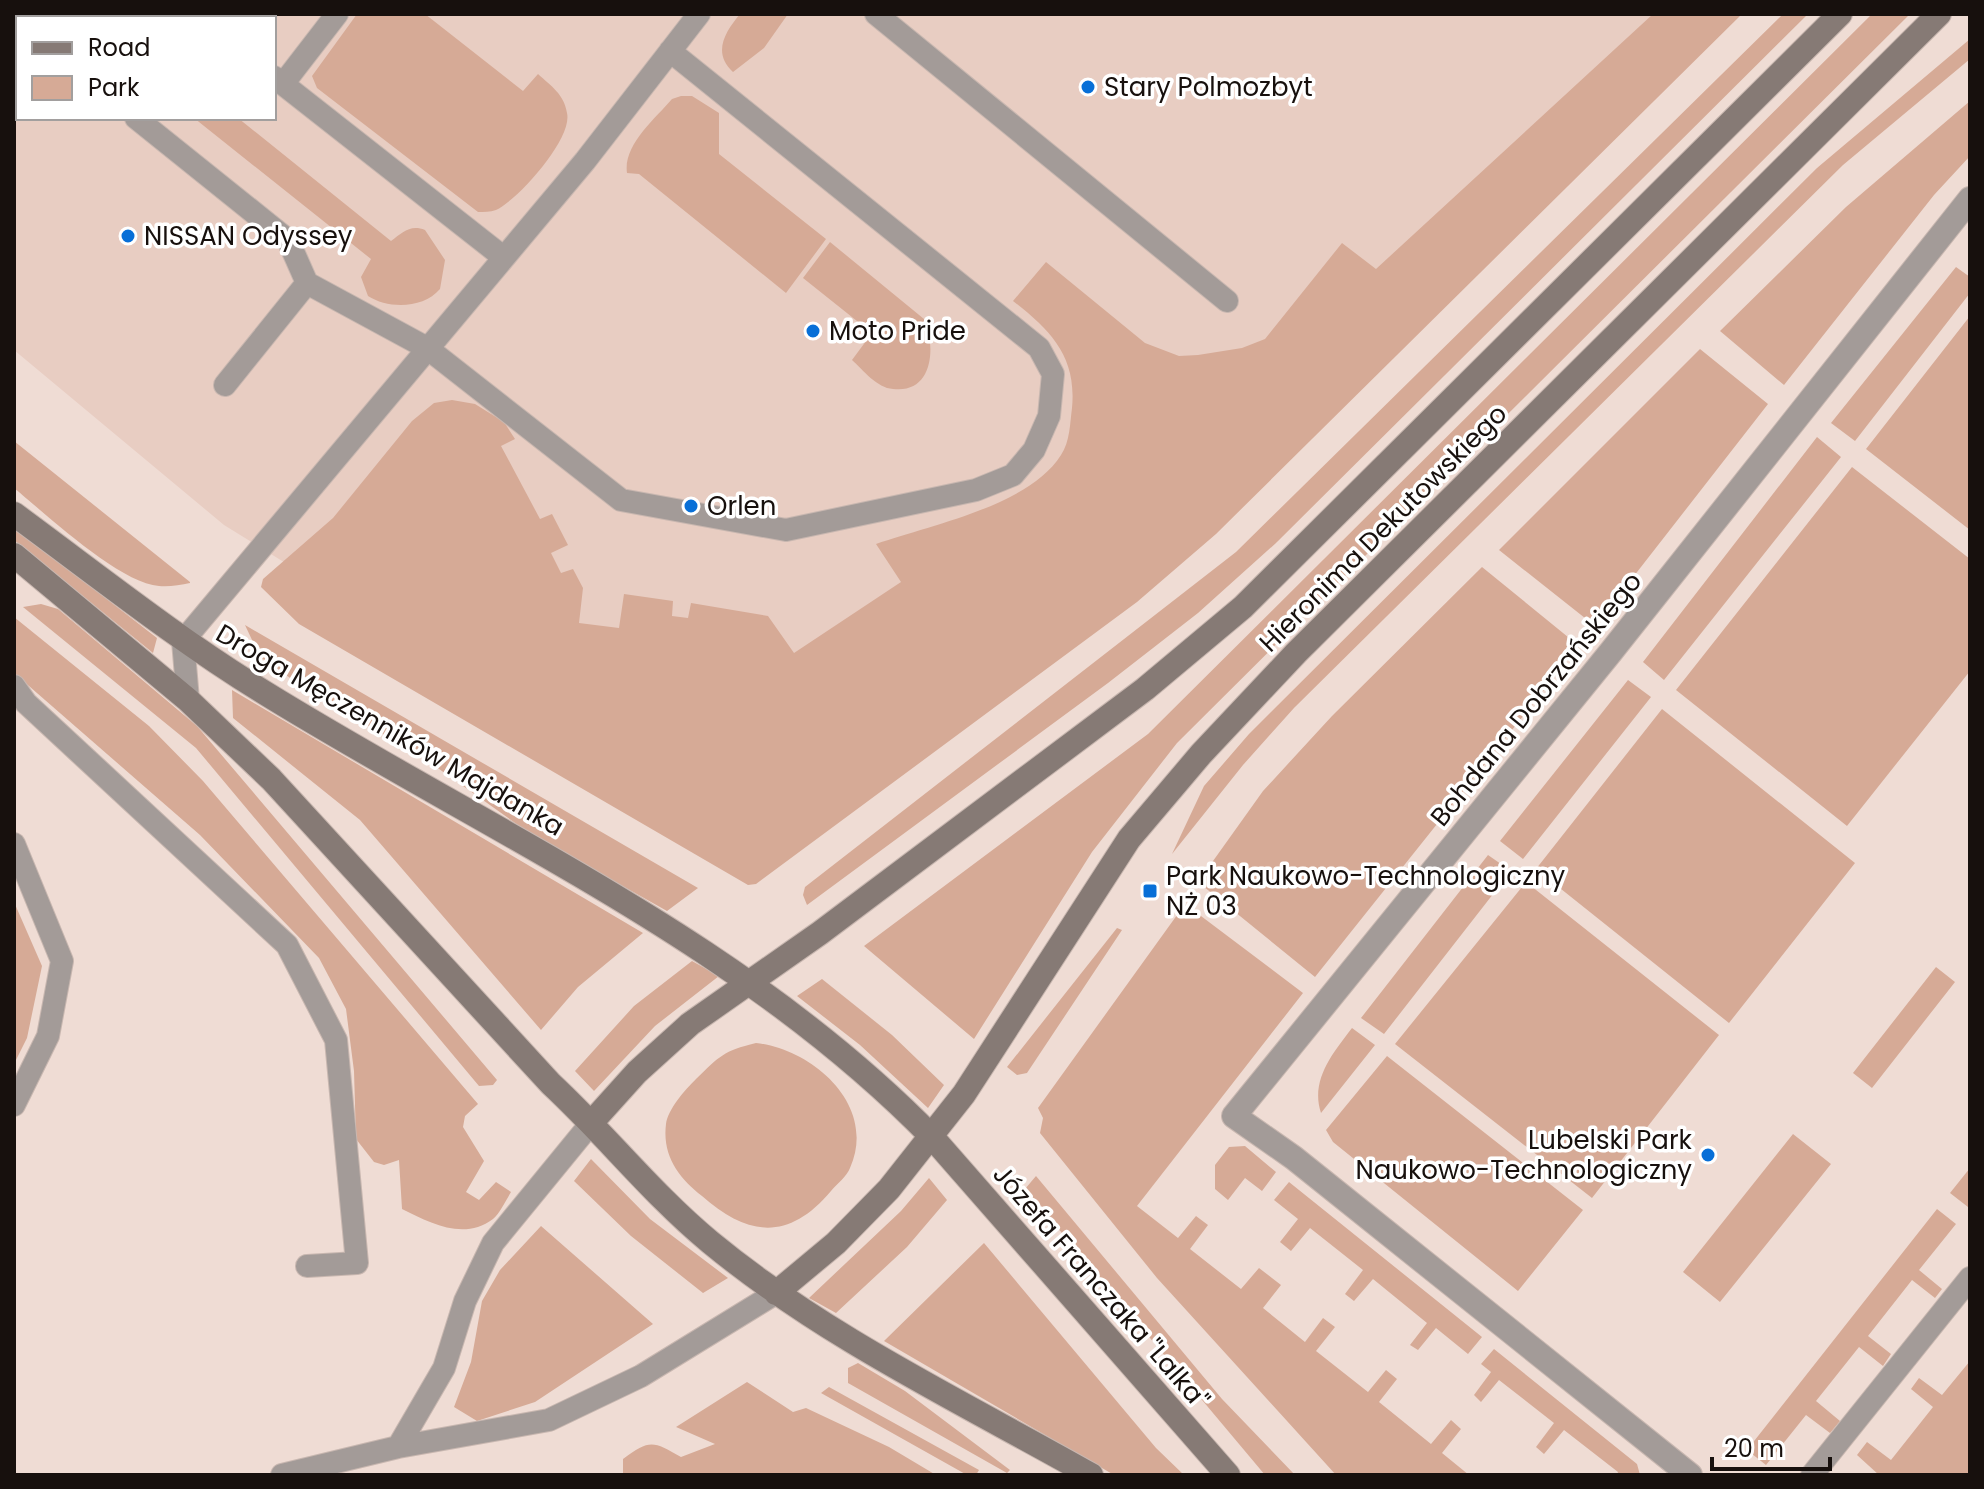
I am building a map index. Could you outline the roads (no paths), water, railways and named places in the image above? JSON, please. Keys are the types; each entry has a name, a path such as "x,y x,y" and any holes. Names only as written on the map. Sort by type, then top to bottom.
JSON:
{"street":[{"name":"Hieronima Dekutowskiego","path":"592,1122 637,1072 690,1024 820,933 1095,726 1243,607 1840,14"},
{"name":"Hieronima Dekutowskiego","path":"776,1293 864,1217 932,1137 980,1071 1129,839 1201,754 1296,653 1939,14"},
{"name":"Bohdana Dobrzańskiego","path":"1690,1475 1294,1158 1234,1116 1610,653 1970,199"},
{"name":"Droga Męczenników Majdanka","path":"14,514 183,641 267,694 694,943 881,1085 932,1137"},
{"path":"18,566 188,700 271,779 551,1084 592,1122 668,1206 776,1293 842,1335 1091,1475"},
{"name":"Józefa Franczaka \"Lalka\"","path":"932,1137 1228,1475"}],"lane":[{"path":"337,14 278,80 503,257"},
{"path":"188,700 183,641 585,161 699,14"},
{"path":"876,14 1227,301"},
{"path":"138,120 288,240 307,283 427,348 621,500 786,530 976,490 1013,475 1034,450 1049,416 1053,374 1039,348 670,51"},
{"path":"225,385 307,283"},
{"path":"14,686 26,703 287,945 336,1040 357,1263 307,1266"},
{"path":"14,844 62,961 48,1036 14,1105"},
{"path":"398,1447 444,1368 465,1301 493,1243 592,1122"},
{"path":"1812,1475 1970,1278"},
{"path":"282,1475 398,1447 549,1420 641,1376 776,1293"}],"place":[{"name":"Stary Polmozbyt","path":"1088,87"},
{"name":"NISSAN Odyssey","path":"128,236"},
{"name":"Moto Pride","path":"813,331"},
{"name":"Orlen","path":"691,506"},
{"name":"Park Naukowo-Technologiczny NŻ 03","path":"1150,891"},
{"name":"Lubelski Park Naukowo-Technologiczny","path":"1708,1155"}]}
